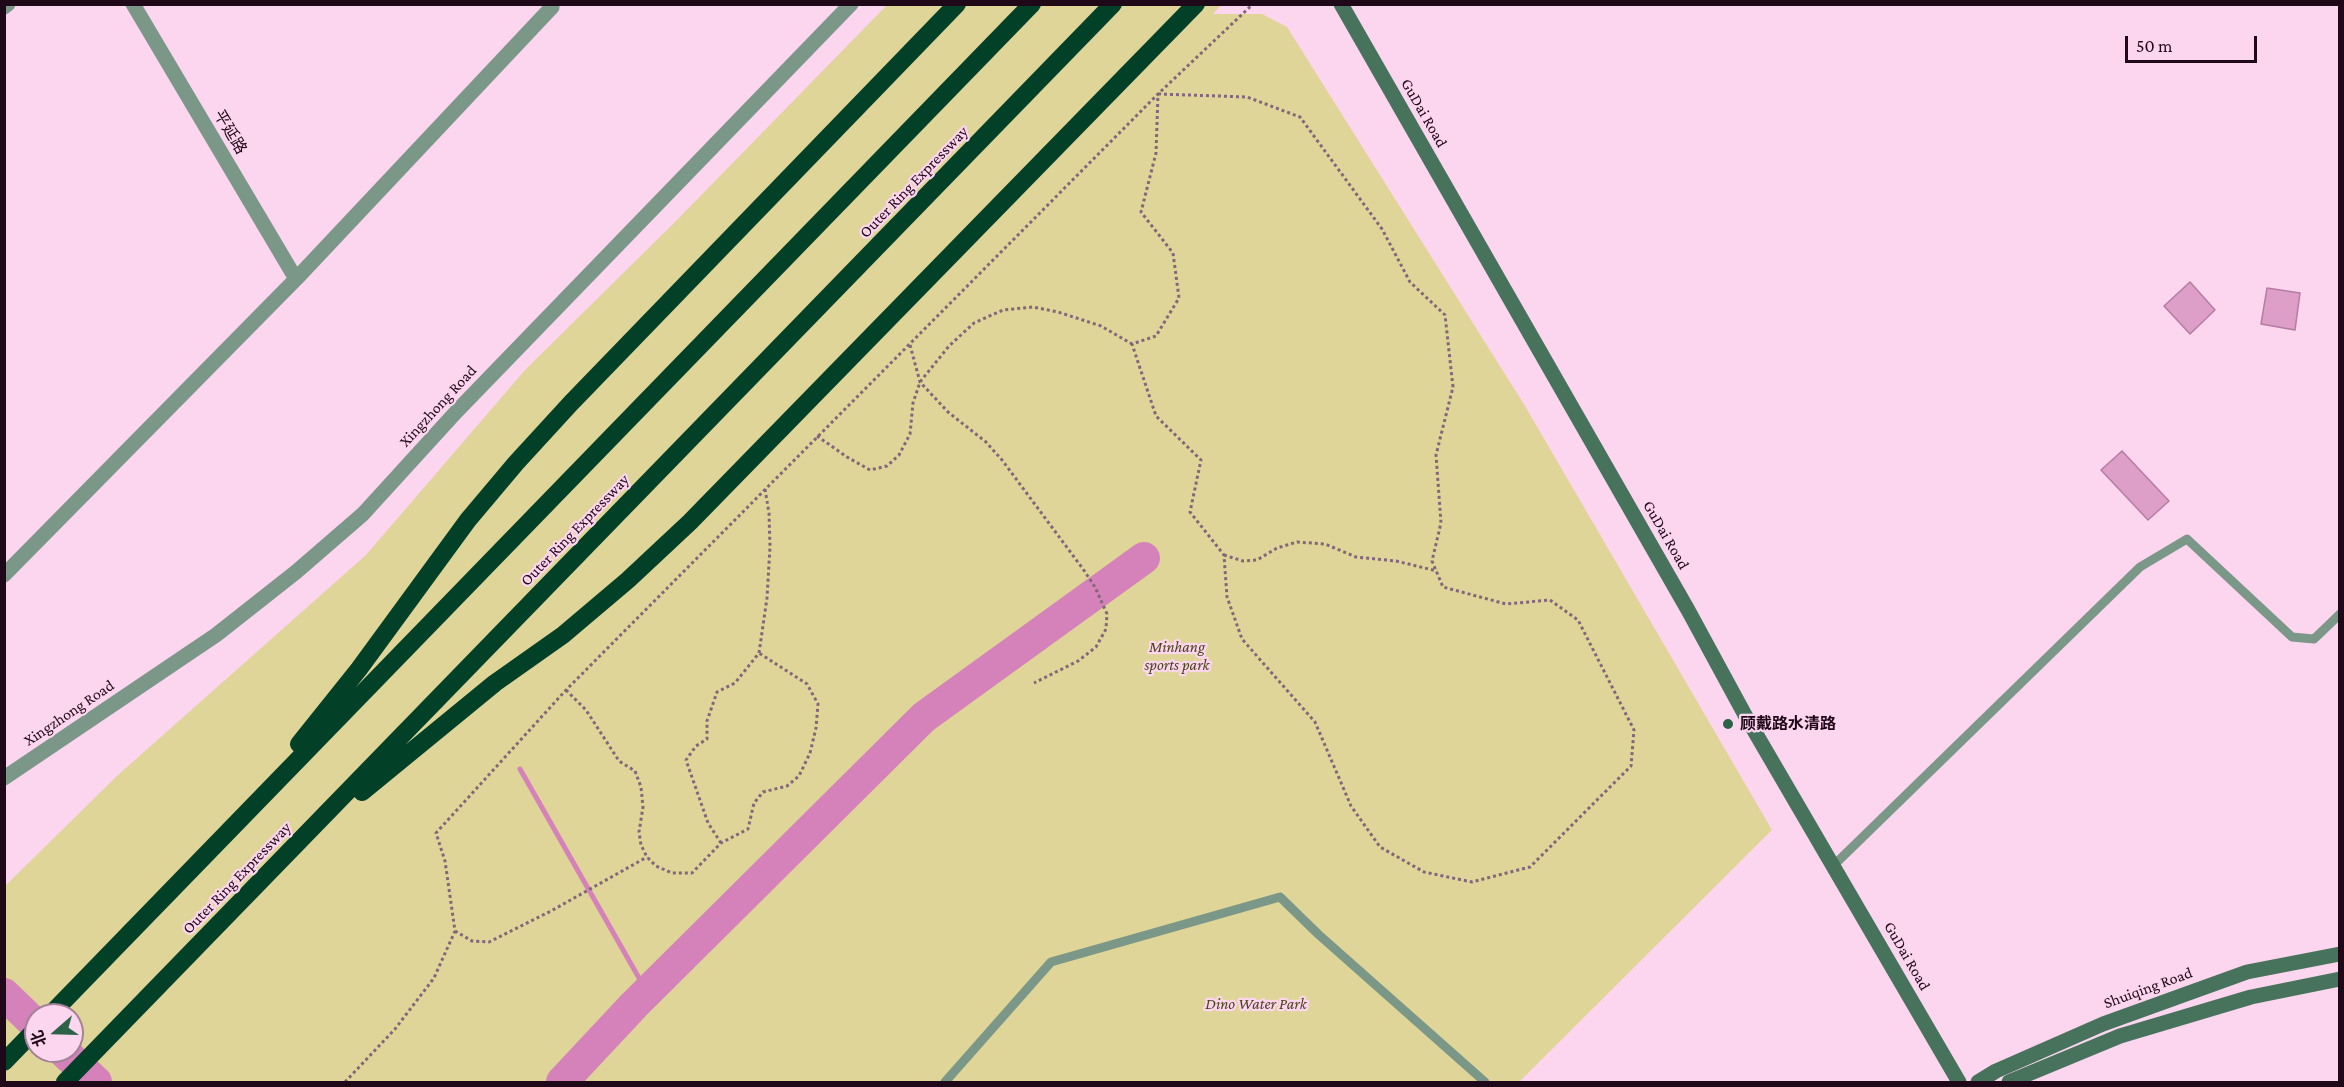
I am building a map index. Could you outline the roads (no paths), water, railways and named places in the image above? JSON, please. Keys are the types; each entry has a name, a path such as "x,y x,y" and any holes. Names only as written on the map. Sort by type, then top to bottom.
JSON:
{"highway":[{"path":"194,867 324,712 468,520 516,463 579,394 957,4"},
{"path":"62,1003 1032,4"},
{"name":"Outer Ring Expressway","path":"69,1078 1113,4"},
{"path":"235,908 350,802 495,683 563,635 628,580 690,522 1196,4"},
{"path":"4,1062 24,1042"}],"main road":[{"name":"GuDai Road","path":"1341,4 1833,867 1959,1083"},
{"name":"Shuiqing Road","path":"1978,1083 1996,1071 2103,1024 2247,972 2340,954"},
{"path":"2009,1083 2120,1036 2251,997 2340,979"}],"street":[{"name":"平延路","path":"133,4 296,279"},
{"path":"4,575 296,279 552,7 551,4"},
{"name":"Xingzhong Road","path":"4,778 216,635 296,572 363,514 456,412 851,4"}],"lane":[{"path":"1833,867 2140,567 2187,539 2292,637 2313,639 2340,614"},
{"path":"945,1083 1051,962 1280,897 1318,934 1485,1083"}],"waterway":[{"path":"562,1082 634,1005 924,717 1144,558"},
{"path":"520,769 647,992"},
{"path":"4,994 24,1013"},
{"path":"76,1063 96,1082"}],"place":[{"name":"顾戴路水清路","path":"1728,724"}],"park label":[{"name":"Minhang sports park","path":"1177,656"},
{"name":"Dino Water Park","path":"1256,1004"}]}
